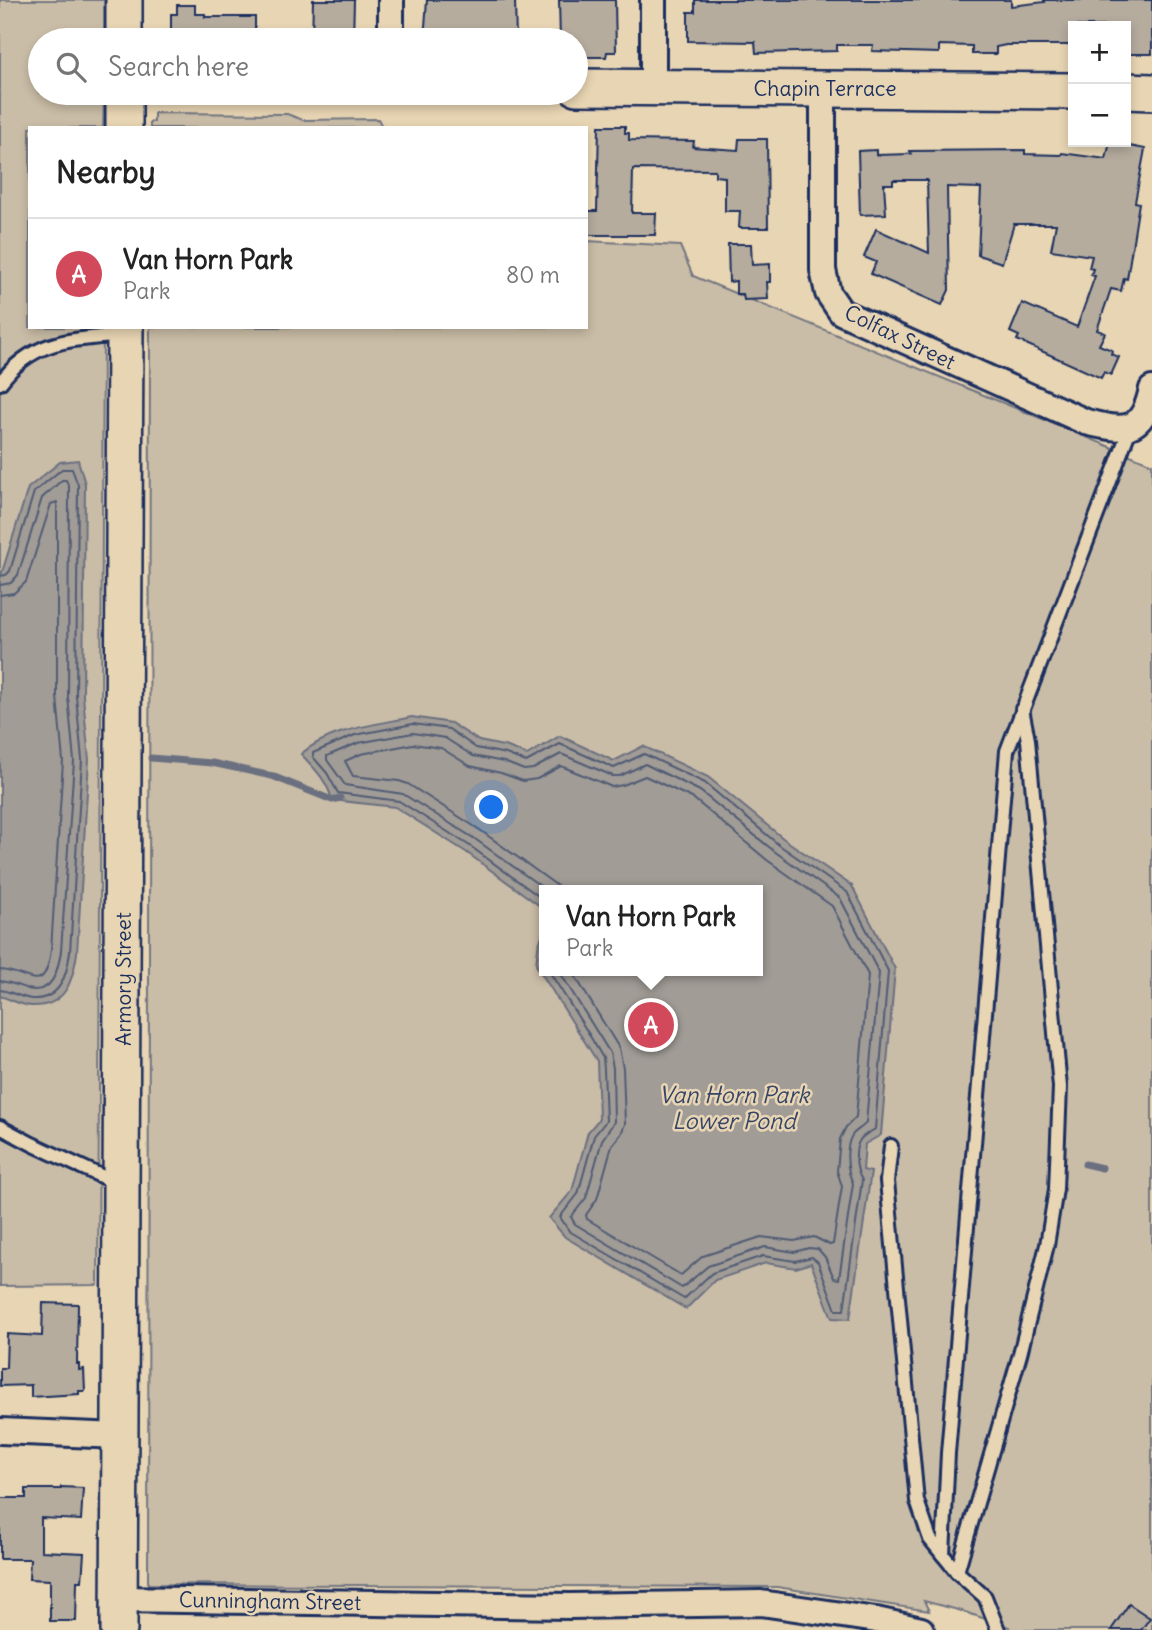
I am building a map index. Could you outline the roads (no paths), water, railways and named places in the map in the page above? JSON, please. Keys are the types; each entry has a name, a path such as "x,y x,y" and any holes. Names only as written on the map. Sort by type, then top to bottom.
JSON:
{"main road":[{"path":"124,0 124,28"},
{"name":"Chapin Terrace","path":"588,87 1068,91"},
{"path":"1131,91 1152,92"},
{"path":"124,105 124,126"},
{"name":"Armory Street","path":"119,1614 125,331"}],"street":[{"path":"391,0 391,28"},
{"path":"653,0 653,87"},
{"name":"Colfax Street","path":"823,88 823,270 828,293 841,312 1086,422 1119,429 1130,426"},
{"path":"1130,426 1140,420 1150,401 1152,389"},
{"path":"0,1431 120,1436"},
{"name":"Cunningham Street","path":"119,1614 761,1603 876,1620 921,1630"}],"lane":[{"path":"0,383 29,353 53,344 125,331"},
{"path":"943,1555 948,1454 1007,751 1130,426"},
{"path":"957,1572 1020,1354 1047,1245 1056,1189 1060,1087 1028,740 1022,709"},
{"path":"0,1127 121,1185"},
{"path":"891,1146 887,1181 917,1501 930,1539 957,1572 985,1597 998,1630"}],"water":[{"path":"78,460 85,484 83,696 89,760 77,953 70,982 60,997 44,1005 28,1006 0,996 0,579 28,488 60,462"},
{"name":"Van Horn Park Lower Pond","path":"412,717 451,723 479,741 508,747 527,755 560,736 614,761 643,746 708,777 784,839 852,886 895,969 881,1135 865,1144 863,1170 871,1172 850,1319 832,1318 811,1263 796,1268 766,1263 715,1280 686,1309 565,1237 549,1218 572,1191 588,1132 599,1119 597,1061 543,976 763,976 763,885 539,885 539,905 466,852 395,807 332,800 323,780 301,754 326,738 369,725"},
{"name":"Van Horn Park Lower Pond","path":"539,944 539,970 536,965"}],"waterway":[{"path":"151,758 212,763 272,776 332,800 340,798"},
{"path":"1085,1164 1102,1168"}],"place":[{"name":"Van Horn Park","path":"651,1025"}]}
